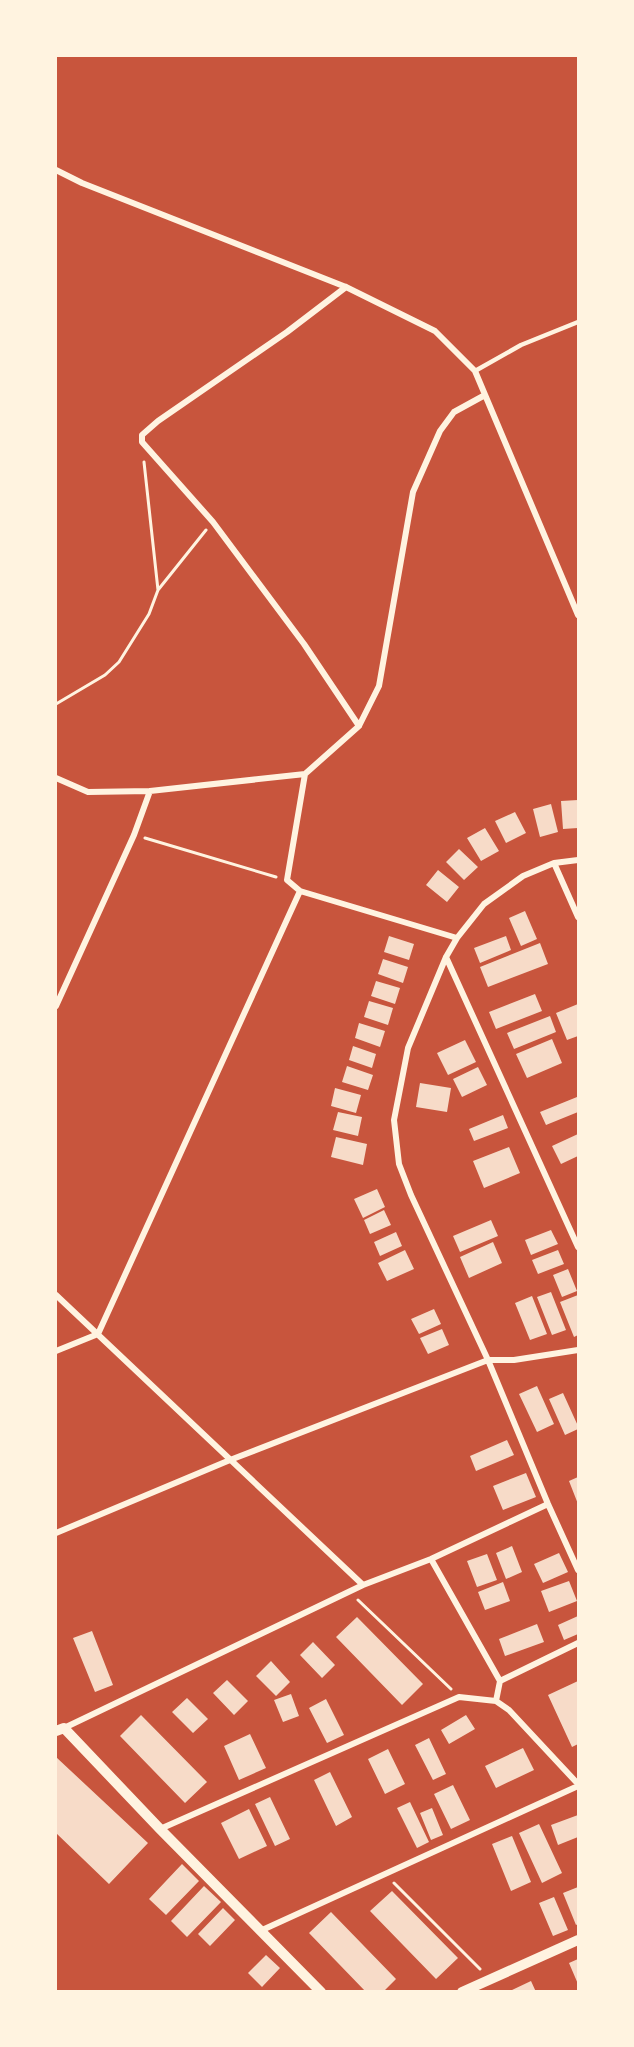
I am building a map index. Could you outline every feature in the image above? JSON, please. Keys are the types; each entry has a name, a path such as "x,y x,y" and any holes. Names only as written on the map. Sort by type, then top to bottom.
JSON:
{"street":[{"path":"56,170 82,183 346,287 435,331 475,371 579,615"},
{"path":"346,287 287,332 158,421 142,435 142,442 213,522 304,644 359,726"},
{"path":"56,778 88,792 150,791 305,774 359,726 379,687 413,492 440,431 454,412 484,394"},
{"path":"305,774 286,880 300,891 457,938"},
{"path":"56,1006 134,835 150,791"},
{"path":"579,860 554,863 523,876 484,904 457,938 446,957 408,1048 394,1120 399,1164 411,1195 488,1360 548,1504 579,1570"},
{"path":"554,863 579,917"},
{"path":"56,1351 98,1334 300,891"},
{"path":"446,957 579,1247"},
{"path":"56,1294 363,1585"},
{"path":"56,1533 230,1460 488,1360 514,1360 579,1350"},
{"path":"321,1992 60,1729 363,1585 431,1559 548,1504"},
{"path":"431,1559 500,1681 496,1701"},
{"path":"500,1681 579,1643"},
{"path":"160,1829 459,1697 496,1701 508,1710 579,1785 260,1930"},
{"path":"462,1992 579,1940"}],"lane":[{"path":"475,371 521,345 579,322"}],"path":[{"path":"142,442 159,590"},
{"path":"56,704 105,675 118,662 149,614 159,590 213,522"},
{"path":"134,835 286,880"},
{"path":"349,1592 459,1697"},
{"path":"385,1874 490,1979"}],"building":[{"path":"578,800 578,828 563,829 561,801"},
{"path":"551,804 558,832 540,837 533,809"},
{"path":"515,812 526,833 506,843 495,821"},
{"path":"485,828 499,851 481,861 467,838"},
{"path":"459,849 478,867 464,880 446,862"},
{"path":"438,870 459,887 447,902 426,885"},
{"path":"525,911 537,939 521,946 509,918"},
{"path":"389,936 414,944 409,960 384,952"},
{"path":"506,936 511,950 480,963 474,948"},
{"path":"540,943 548,964 488,987 480,967"},
{"path":"383,959 408,967 403,983 378,974"},
{"path":"376,981 400,988 395,1004 371,996"},
{"path":"535,994 542,1011 496,1029 489,1012"},
{"path":"369,1001 393,1008 388,1025 364,1017"},
{"path":"578,1004 578,1036 567,1040 556,1013"},
{"path":"550,1016 556,1032 514,1049 507,1033"},
{"path":"359,1023 385,1031 380,1047 355,1038"},
{"path":"552,1039 562,1063 527,1078 516,1054"},
{"path":"465,1040 476,1062 448,1075 437,1053"},
{"path":"353,1046 376,1054 372,1068 349,1060"},
{"path":"347,1066 373,1075 368,1090 342,1082"},
{"path":"478,1067 487,1085 462,1097 453,1079"},
{"path":"420,1083 451,1088 447,1112 416,1107"},
{"path":"335,1088 361,1095 356,1113 331,1106"},
{"path":"577,1097 578,1112 546,1125 540,1112"},
{"path":"338,1112 362,1117 358,1136 333,1130"},
{"path":"503,1115 508,1128 474,1141 469,1129"},
{"path":"578,1134 578,1156 561,1164 552,1146"},
{"path":"336,1137 367,1144 363,1165 331,1157"},
{"path":"509,1147 520,1173 484,1188 473,1161"},
{"path":"377,1189 385,1207 363,1218 354,1199"},
{"path":"384,1210 391,1225 370,1234 364,1220"},
{"path":"491,1220 498,1236 460,1252 453,1236"},
{"path":"551,1230 558,1244 531,1255 525,1240"},
{"path":"396,1232 402,1246 380,1256 374,1242"},
{"path":"493,1242 502,1263 469,1278 460,1257"},
{"path":"405,1250 414,1269 387,1281 378,1263"},
{"path":"558,1250 564,1264 538,1274 532,1260"},
{"path":"568,1269 577,1291 562,1297 553,1275"},
{"path":"551,1292 566,1330 552,1335 537,1297"},
{"path":"578,1295 578,1335 574,1337 560,1302"},
{"path":"532,1296 547,1334 530,1340 515,1303"},
{"path":"434,1309 441,1324 419,1334 411,1319"},
{"path":"442,1329 449,1345 428,1354 420,1338"},
{"path":"537,1386 554,1424 537,1432 519,1394"},
{"path":"563,1393 578,1426 578,1429 565,1435 549,1399"},
{"path":"507,1440 514,1455 476,1471 470,1456"},
{"path":"526,1473 536,1497 503,1510 493,1486"},
{"path":"578,1477 578,1504 569,1481"},
{"path":"512,1546 522,1572 506,1579 496,1553"},
{"path":"559,1553 568,1572 543,1583 534,1564"},
{"path":"487,1554 497,1580 477,1587 467,1561"},
{"path":"569,1581 577,1601 549,1612 541,1591"},
{"path":"503,1582 510,1601 485,1610 478,1592"},
{"path":"578,1616 578,1634 564,1640 558,1625"},
{"path":"357,1617 423,1684 402,1705 336,1637"},
{"path":"537,1624 544,1642 505,1656 499,1639"},
{"path":"92,1631 113,1685 95,1692 73,1638"},
{"path":"313,1642 335,1665 322,1678 300,1655"},
{"path":"271,1661 290,1682 276,1696 256,1676"},
{"path":"227,1680 248,1701 234,1715 213,1693"},
{"path":"578,1681 578,1744 572,1747 548,1695"},
{"path":"291,1694 299,1716 283,1722 274,1700"},
{"path":"187,1698 208,1719 193,1733 172,1712"},
{"path":"326,1699 344,1735 327,1743 309,1708"},
{"path":"141,1715 207,1782 185,1803 120,1736"},
{"path":"466,1715 475,1729 449,1744 441,1730"},
{"path":"250,1734 266,1768 239,1780 224,1746"},
{"path":"429,1738 446,1774 433,1780 415,1745"},
{"path":"523,1748 534,1770 496,1788 485,1766"},
{"path":"388,1749 405,1784 385,1794 368,1759"},
{"path":"56,1757 148,1843 109,1884 56,1833"},
{"path":"330,1772 352,1817 336,1826 314,1780"},
{"path":"453,1785 470,1820 451,1829 434,1794"},
{"path":"270,1797 290,1839 275,1846 255,1804"},
{"path":"410,1802 429,1842 417,1848 397,1808"},
{"path":"432,1808 443,1835 431,1840 420,1813"},
{"path":"249,1809 267,1846 239,1859 221,1823"},
{"path":"578,1815 578,1837 558,1845 551,1825"},
{"path":"539,1824 562,1873 542,1883 519,1833"},
{"path":"512,1836 531,1882 511,1891 492,1844"},
{"path":"182,1864 199,1881 166,1915 149,1899"},
{"path":"204,1886 221,1902 187,1937 171,1921"},
{"path":"578,1887 578,1924 576,1925 563,1893"},
{"path":"392,1891 458,1958 436,1979 370,1911"},
{"path":"554,1897 568,1930 553,1936 539,1903"},
{"path":"223,1908 235,1920 210,1946 198,1934"},
{"path":"331,1912 396,1979 383,1992 366,1992 309,1933"},
{"path":"266,1955 280,1968 262,1987 248,1973"},
{"path":"578,1959 578,1984 569,1963"},
{"path":"531,1981 536,1992 513,1992 512,1990"}]}
